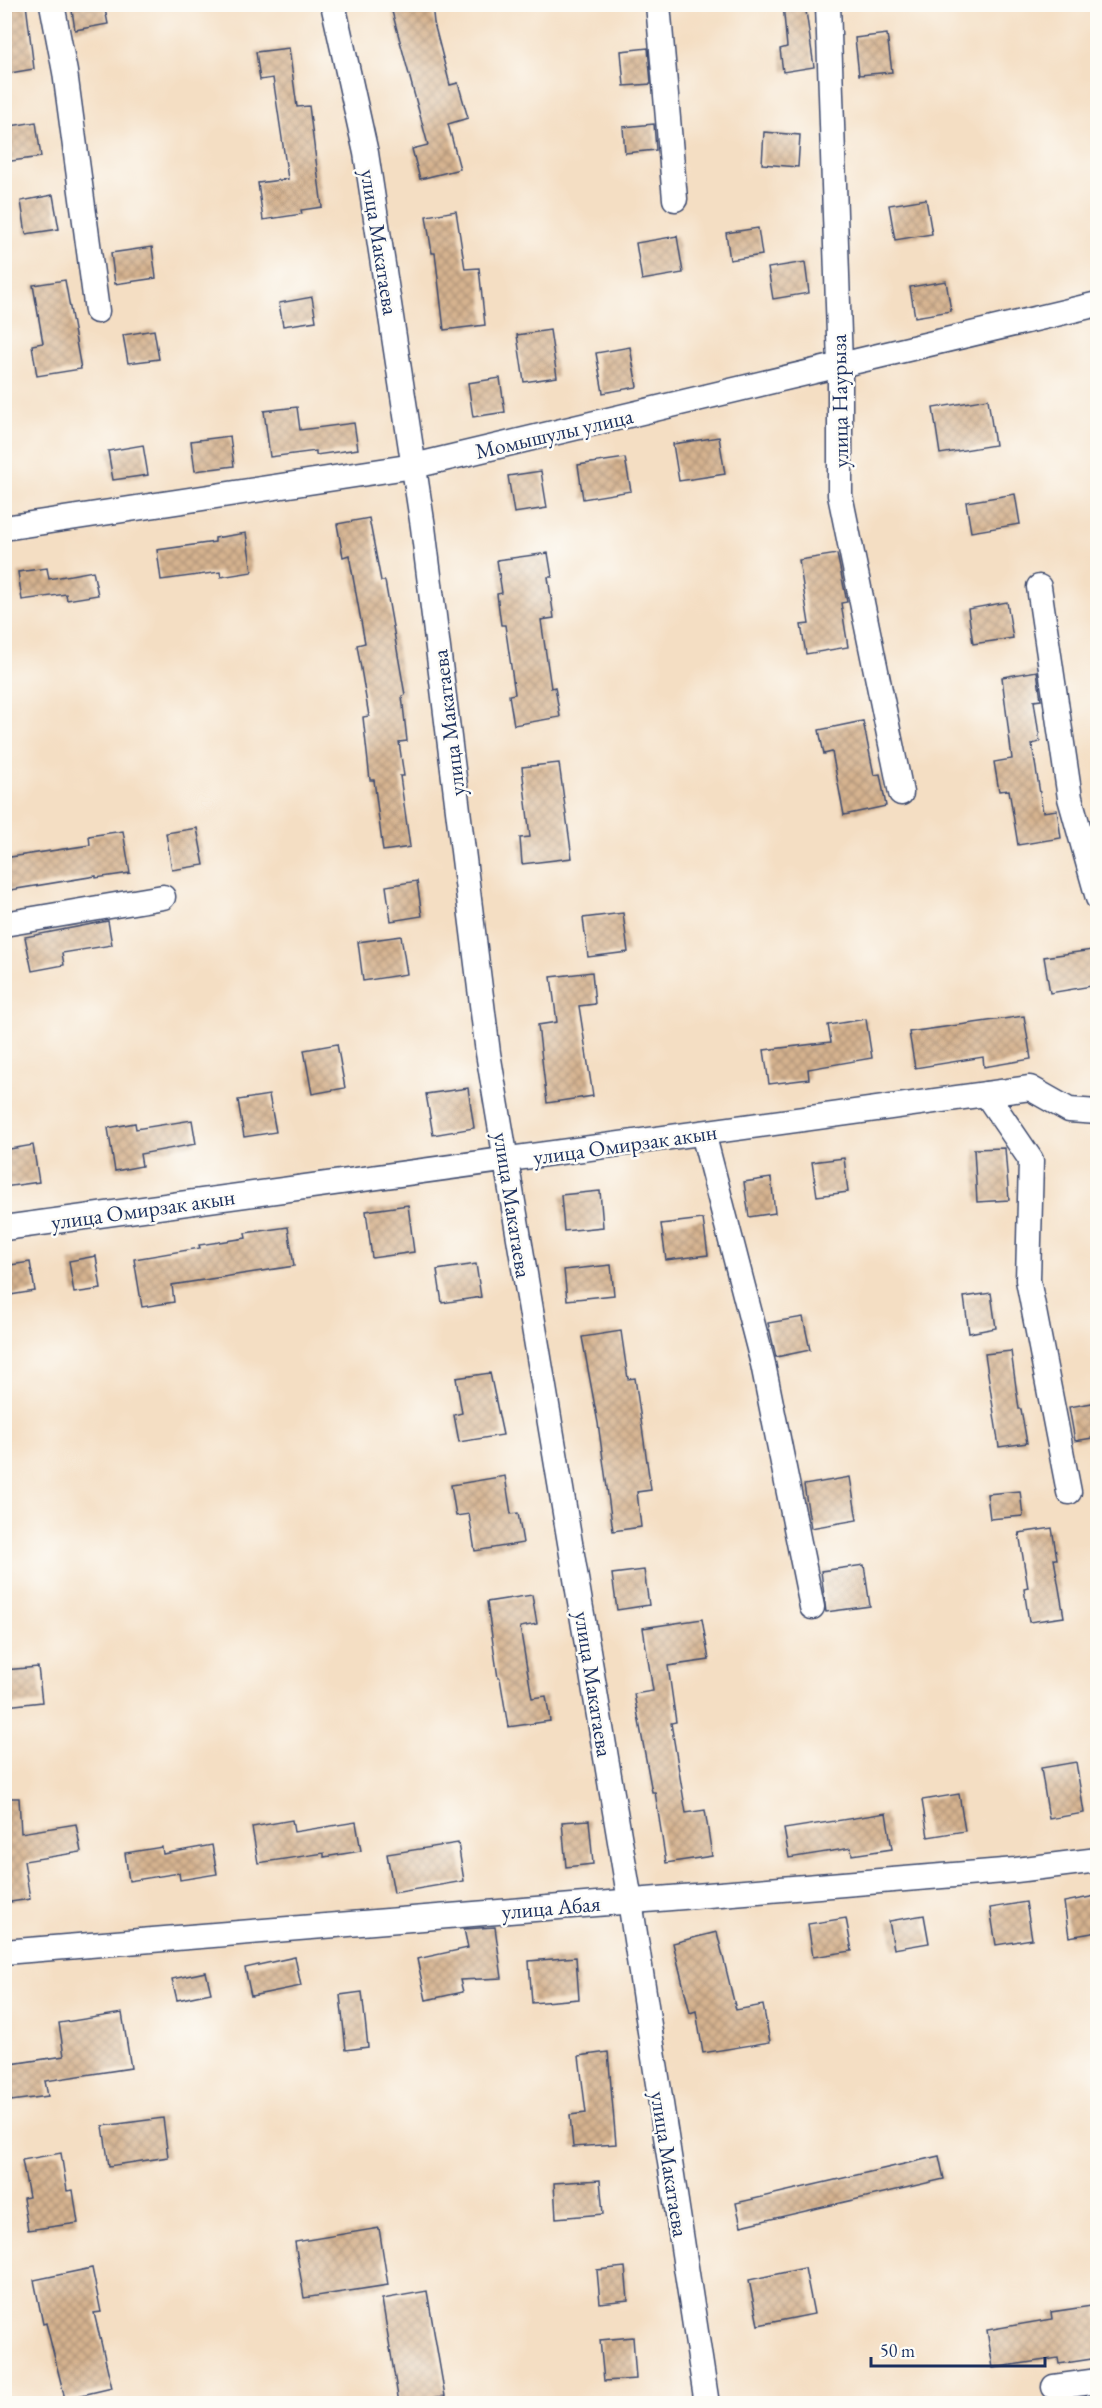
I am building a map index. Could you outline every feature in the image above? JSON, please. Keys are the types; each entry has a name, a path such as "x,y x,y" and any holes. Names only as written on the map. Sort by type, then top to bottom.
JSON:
{"street":[{"path":"52,4 65,72 97,310"},
{"name":"улица Макатаева","path":"333,4 366,153 414,466 488,1053 630,1901 707,2403"},
{"path":"658,4 675,199"},
{"name":"улица Наурыза","path":"828,4 840,365 840,495 901,793"},
{"name":"Момышулы улица","path":"4,528 414,466 1098,304"},
{"path":"1039,586 1070,798 1098,898"},
{"path":"4,924 163,897"},
{"name":"улица Омирзак акын","path":"4,1228 1030,1088 1069,1110 1098,1112"},
{"path":"986,1094 1031,1160 1028,1280 1069,1492"},
{"path":"703,1133 763,1364 812,1607"},
{"name":"улица Абая","path":"4,1952 1016,1870 1098,1860"},
{"path":"1054,2387 1098,2381"}],"building":[{"path":"4,4 26,4 34,69 4,74"},
{"path":"71,4 104,4 108,24 75,30"},
{"path":"390,4 432,4 434,23 450,85 458,83 468,118 448,124 460,169 420,179 412,149 428,145"},
{"path":"783,4 805,4 814,67 783,72 780,49 787,47"},
{"path":"887,34 892,72 859,75 855,38"},
{"path":"289,48 297,107 309,106 322,207 301,210 302,214 263,220 258,183 288,179 273,78 260,80 256,52"},
{"path":"648,48 651,84 624,86 621,51"},
{"path":"36,122 41,157 4,162 4,127"},
{"path":"654,124 656,150 625,153 623,127"},
{"path":"764,132 800,135 798,167 762,164"},
{"path":"53,195 59,229 26,234 21,201"},
{"path":"926,199 932,234 895,240 889,205"},
{"path":"456,211 465,269 479,268 485,325 444,330 435,253 432,253 426,216"},
{"path":"758,228 762,255 730,260 726,233"},
{"path":"677,236 683,273 642,280 636,243"},
{"path":"152,247 156,278 115,284 111,253"},
{"path":"805,262 809,293 773,299 768,268"},
{"path":"65,280 81,369 37,376 32,345 43,343 33,285"},
{"path":"946,281 951,311 915,317 910,287"},
{"path":"312,297 316,321 283,326 279,303"},
{"path":"154,330 159,359 128,363 123,335"},
{"path":"550,330 557,377 524,382 517,335"},
{"path":"630,347 637,387 603,393 596,353"},
{"path":"500,378 505,412 473,417 468,383"},
{"path":"988,399 995,445 940,454 933,408"},
{"path":"297,407 300,430 354,423 358,449 316,455 316,451 270,457 264,411"},
{"path":"230,436 234,466 195,471 191,441"},
{"path":"719,437 725,474 679,481 673,444"},
{"path":"143,445 148,475 113,480 108,451"},
{"path":"625,458 631,491 583,499 578,465"},
{"path":"541,471 547,508 514,513 508,476"},
{"path":"1015,494 1020,524 971,532 966,502"},
{"path":"369,518 381,581 385,581 405,695 402,696 407,741 399,742 404,776 400,776 410,847 383,851 374,780 370,780 363,717 369,716 357,645 365,643 349,555 343,557 337,524"},
{"path":"246,533 252,572 221,577 220,572 161,580 157,550 215,542 215,538"},
{"path":"548,553 552,577 548,577 554,618 541,620 551,688 555,687 560,717 514,725 509,695 515,694 505,625 501,625 497,594 502,593 497,560"},
{"path":"837,554 847,602 841,603 848,647 806,654 801,625 809,624 799,560"},
{"path":"47,568 49,579 93,571 98,595 67,600 66,594 22,600 18,572"},
{"path":"1007,602 1013,638 973,644 968,609"},
{"path":"1037,671 1041,700 1034,701 1040,742 1032,744 1043,812 1057,810 1061,838 1018,845 1009,790 999,791 994,762 1012,759 1002,677"},
{"path":"863,721 874,775 880,774 886,806 844,815 832,752 824,754 819,730"},
{"path":"559,763 572,858 522,864 520,838 530,837 522,767"},
{"path":"197,828 204,865 172,870 166,833"},
{"path":"123,831 130,873 96,878 96,876 4,891 4,858 90,845 89,836"},
{"path":"417,881 422,916 391,921 386,886"},
{"path":"623,913 628,952 588,957 583,918"},
{"path":"108,921 112,945 62,953 64,965 32,971 25,937"},
{"path":"401,936 407,974 363,981 358,942"},
{"path":"1092,950 1098,985 1050,993 1044,957"},
{"path":"592,972 595,1004 579,1006 593,1096 547,1103 538,1025 557,1022 551,977"},
{"path":"1024,1016 1031,1059 984,1067 983,1057 915,1068 909,1032"},
{"path":"866,1019 872,1058 808,1069 809,1079 769,1084 764,1050 831,1042 828,1025"},
{"path":"337,1044 345,1088 312,1094 304,1050"},
{"path":"468,1088 474,1128 433,1135 426,1094"},
{"path":"269,1095 276,1132 244,1137 238,1100"},
{"path":"192,1120 196,1144 140,1154 142,1166 115,1171 108,1128 135,1123 136,1129"},
{"path":"33,1145 39,1182 4,1187 4,1150"},
{"path":"1005,1148 1009,1200 977,1202 974,1149"},
{"path":"844,1158 848,1192 817,1196 812,1162"},
{"path":"771,1178 775,1213 749,1217 744,1182"},
{"path":"600,1191 603,1227 564,1231 561,1195"},
{"path":"408,1205 414,1252 372,1258 366,1211"},
{"path":"703,1219 708,1255 666,1260 661,1224"},
{"path":"288,1227 294,1266 172,1285 174,1302 142,1307 134,1259 246,1238 245,1233"},
{"path":"96,1256 101,1289 74,1293 69,1261"},
{"path":"30,1262 35,1291 4,1296 4,1266"},
{"path":"476,1264 481,1297 442,1303 437,1270"},
{"path":"611,1265 614,1295 567,1300 564,1270"},
{"path":"991,1293 996,1328 969,1333 964,1297"},
{"path":"803,1317 810,1350 776,1357 768,1323"},
{"path":"621,1331 628,1379 635,1378 651,1490 637,1492 641,1527 613,1531 598,1423 582,1337"},
{"path":"1011,1351 1019,1409 1021,1409 1027,1443 999,1447 985,1354"},
{"path":"490,1373 503,1435 459,1442 454,1415 462,1413 456,1378"},
{"path":"1098,1402 1098,1437 1075,1441 1069,1407"},
{"path":"505,1476 511,1514 518,1513 523,1543 475,1551 469,1514 456,1516 451,1485"},
{"path":"850,1477 857,1520 811,1528 804,1485"},
{"path":"1020,1491 1023,1516 990,1519 987,1494"},
{"path":"1052,1528 1057,1559 1054,1559 1064,1617 1029,1622 1024,1589 1028,1588 1019,1533"},
{"path":"864,1565 870,1606 826,1612 821,1571"},
{"path":"644,1570 649,1605 617,1610 612,1574"},
{"path":"532,1595 537,1624 520,1627 532,1698 546,1696 550,1721 508,1727 487,1602"},
{"path":"702,1619 709,1660 668,1666 676,1722 671,1723 686,1813 705,1810 712,1856 666,1863 655,1792 652,1792 634,1694 653,1691 643,1628"},
{"path":"38,1667 42,1702 6,1706 4,1670"},
{"path":"1076,1762 1084,1813 1049,1819 1041,1768"},
{"path":"959,1794 965,1831 928,1837 922,1800"},
{"path":"4,1798 19,1798 21,1833 76,1824 81,1852 24,1861 30,1899 4,1903"},
{"path":"886,1813 892,1849 852,1855 851,1848 789,1858 784,1829"},
{"path":"292,1820 294,1832 356,1822 361,1851 324,1857 324,1853 258,1863 252,1827"},
{"path":"589,1820 593,1864 566,1867 562,1822"},
{"path":"458,1843 464,1881 394,1893 387,1854"},
{"path":"212,1845 217,1874 180,1880 179,1873 129,1881 125,1853 162,1847 163,1854"},
{"path":"1096,1896 1098,1932 1069,1937 1064,1902"},
{"path":"1026,1902 1032,1939 996,1945 990,1908"},
{"path":"924,1915 929,1943 894,1949 889,1921"},
{"path":"846,1918 852,1951 813,1957 808,1924"},
{"path":"495,1927 502,1978 460,1980 463,1992 426,2000 417,1959 468,1948 464,1929"},
{"path":"717,1932 736,2010 763,2005 770,2042 703,2053 696,2011 690,2013 673,1943"},
{"path":"295,1957 301,1986 251,1996 245,1968"},
{"path":"576,1957 579,1999 532,2003 529,1961"},
{"path":"206,1972 211,1993 177,2000 172,1979"},
{"path":"362,1992 368,2047 346,2050 340,1995"},
{"path":"122,2013 131,2068 45,2081 48,2096 11,2101 5,2065 64,2056 59,2023"},
{"path":"608,2052 616,2144 573,2147 570,2115 586,2113 579,2056"},
{"path":"163,2118 168,2157 109,2166 103,2126"},
{"path":"61,2153 67,2191 73,2190 78,2223 28,2230 23,2198 29,2197 22,2160"},
{"path":"939,2156 944,2179 741,2226 736,2203"},
{"path":"600,2180 603,2214 556,2218 554,2183"},
{"path":"379,2228 388,2285 304,2298 295,2242"},
{"path":"625,2267 628,2300 600,2303 597,2270"},
{"path":"92,2268 101,2312 94,2313 112,2388 65,2399 46,2323 43,2324 34,2280"},
{"path":"805,2268 814,2314 758,2325 749,2280"},
{"path":"427,2291 445,2396 399,2403 382,2299"},
{"path":"1098,2305 1098,2358 1059,2364 1058,2358 993,2368 987,2330 1052,2319 1051,2312"},
{"path":"633,2337 636,2379 604,2381 600,2340"}]}
